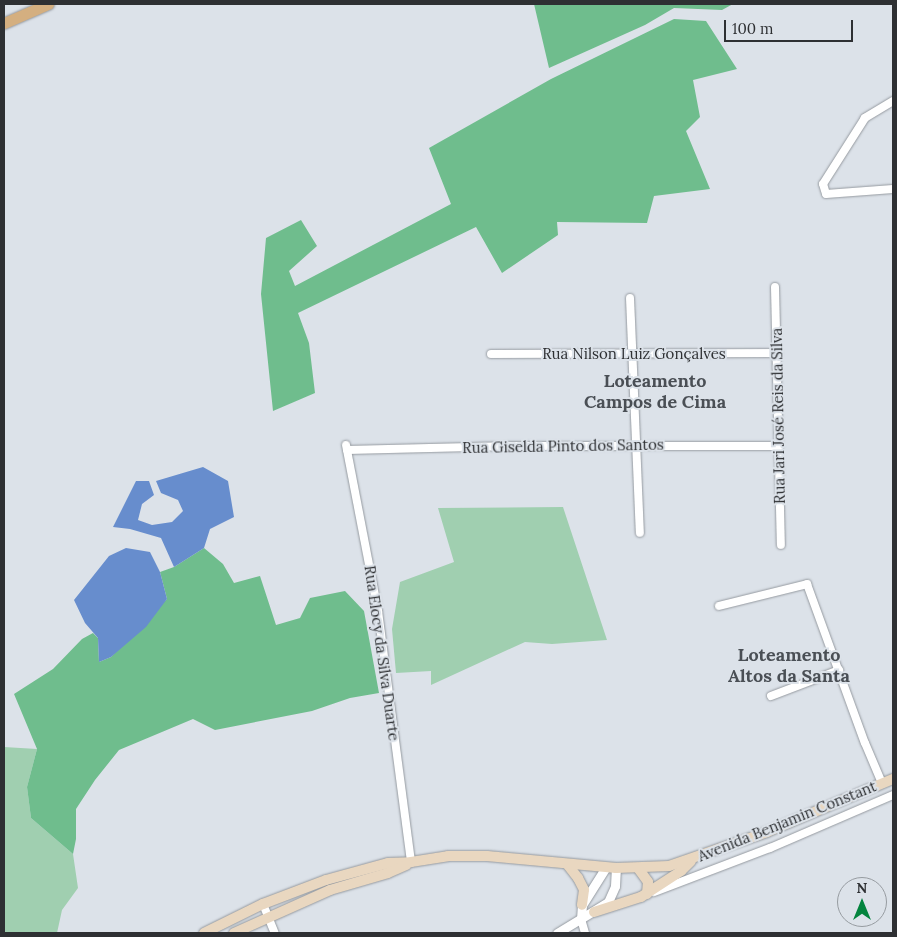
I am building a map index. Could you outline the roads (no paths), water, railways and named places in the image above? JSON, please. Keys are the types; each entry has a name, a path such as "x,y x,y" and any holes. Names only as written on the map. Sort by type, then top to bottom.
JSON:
{"main road":[{"path":"4,23 48,4"},
{"name":"Avenida Benjamin Constant","path":"204,933 263,904 326,880 388,863 411,862 448,856 487,856 611,868 669,866 692,860 767,832 893,779"},
{"path":"594,912 619,906 647,894 681,871 692,860"},
{"name":"Avenida Benjamin Constant","path":"234,933 330,890 388,873 411,862"},
{"path":"567,864 578,878 584,890 582,905"},
{"path":"638,868 648,882 647,894"}],"street":[{"path":"893,101 865,118 823,184 826,194 893,189"},
{"name":"Rua Jari José Reis da Silva","path":"775,287 778,353 780,545"},
{"path":"630,298 640,532"},
{"name":"Rua Nilson Luiz Gonçalves","path":"491,354 778,353"},
{"name":"Rua Giselda Pinto dos Santos","path":"346,447 779,446"},
{"name":"Rua Elocy da Silva Duarte","path":"346,447 378,611 411,862"},
{"path":"719,606 807,584 882,783"},
{"path":"771,696 839,670"},
{"name":"Avenida Benjamin Constant","path":"647,894 674,886 761,851 893,795"},
{"path":"585,933 581,919 582,905 611,868"},
{"path":"558,933 608,902 614,886 611,868"},
{"path":"263,904 276,933"}],"water":[{"path":"203,467 228,481 234,517 210,529 204,548 174,567 161,538 130,529 113,527 136,481 149,481 154,495 142,504 138,520 152,525 172,522 183,511 178,500 161,493 156,481"},
{"path":"126,548 150,552 160,572 167,599 146,627 111,657 99,662 98,638 85,623 74,600 109,556"}],"district":[{"name":"Loteamento Campos de Cima","path":"655,392"},
{"name":"Loteamento Altos da Santa","path":"789,666"}]}
